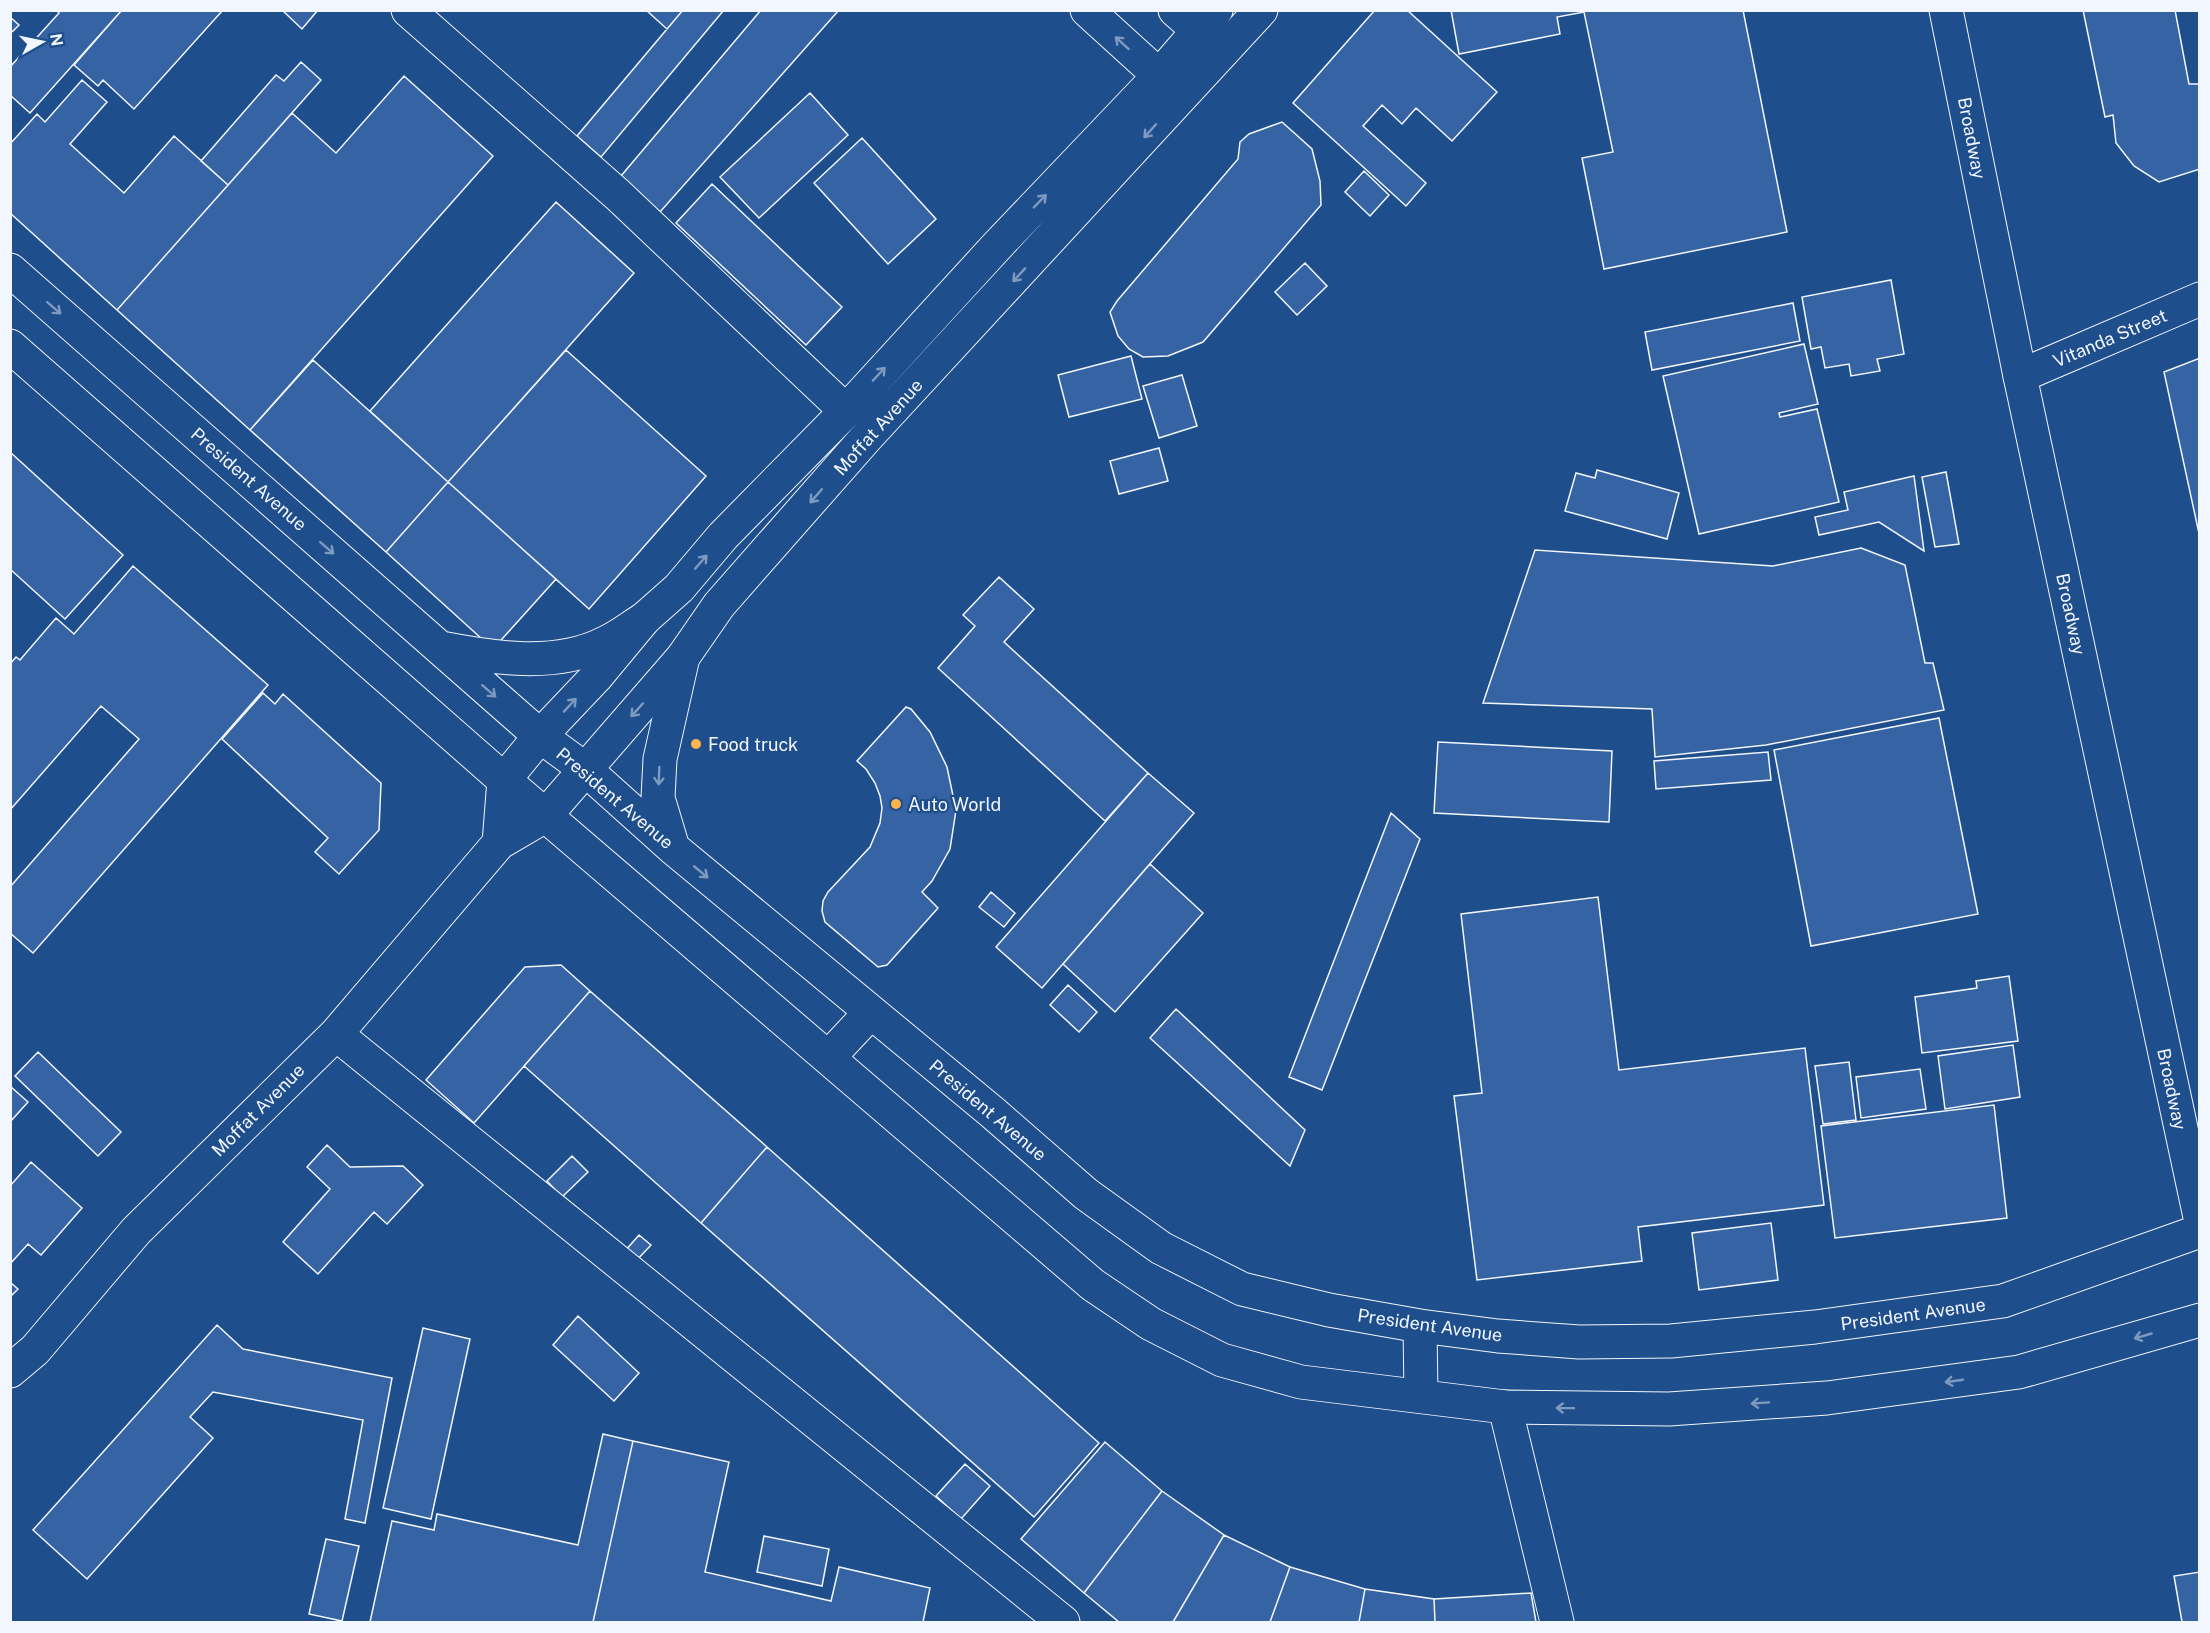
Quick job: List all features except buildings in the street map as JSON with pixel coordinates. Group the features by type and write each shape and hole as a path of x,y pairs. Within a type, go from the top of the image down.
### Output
{"main road":[{"path":"408,10 618,195 846,411"},
{"path":"1087,10 1170,86"},
{"name":"Moffat Avenue","path":"504,780 540,736 596,677 644,619 679,588 723,536 846,411 996,247 1170,86 1223,52 1261,10"},
{"name":"Broadway","path":"1947,10 2020,376 2199,1217"},
{"path":"1197,17 1223,52"},
{"name":"Moffat Avenue","path":"10,1371 35,1350 136,1231 336,1034 499,843 545,816 683,657 719,605 1170,86 1197,17"},
{"name":"President Avenue","path":"10,270 540,736 585,769 673,848 992,1112 1086,1194 1161,1248 1242,1289 1329,1310 1420,1326 1498,1336 1579,1342 1671,1341 1815,1327 2004,1301 2199,1231"},
{"name":"Vitanda Street","path":"2020,376 2199,299"},
{"path":"10,346 545,816 1093,1285 1151,1324 1222,1360 1301,1382 1505,1407 1668,1409 1827,1398 2019,1372 2199,1320"},
{"path":"439,647 489,657 529,659 572,654 604,644 644,619"},
{"path":"673,848 658,798 660,759 683,657"},
{"path":"499,843 504,780"},
{"path":"828,1058 870,1012"},
{"path":"336,1034 1063,1623"},
{"path":"1420,1326 1421,1396"},
{"path":"1505,1407 1557,1623"}],"place":[{"name":"Food truck","path":"696,744"},
{"name":"Auto World","path":"896,804"}]}
